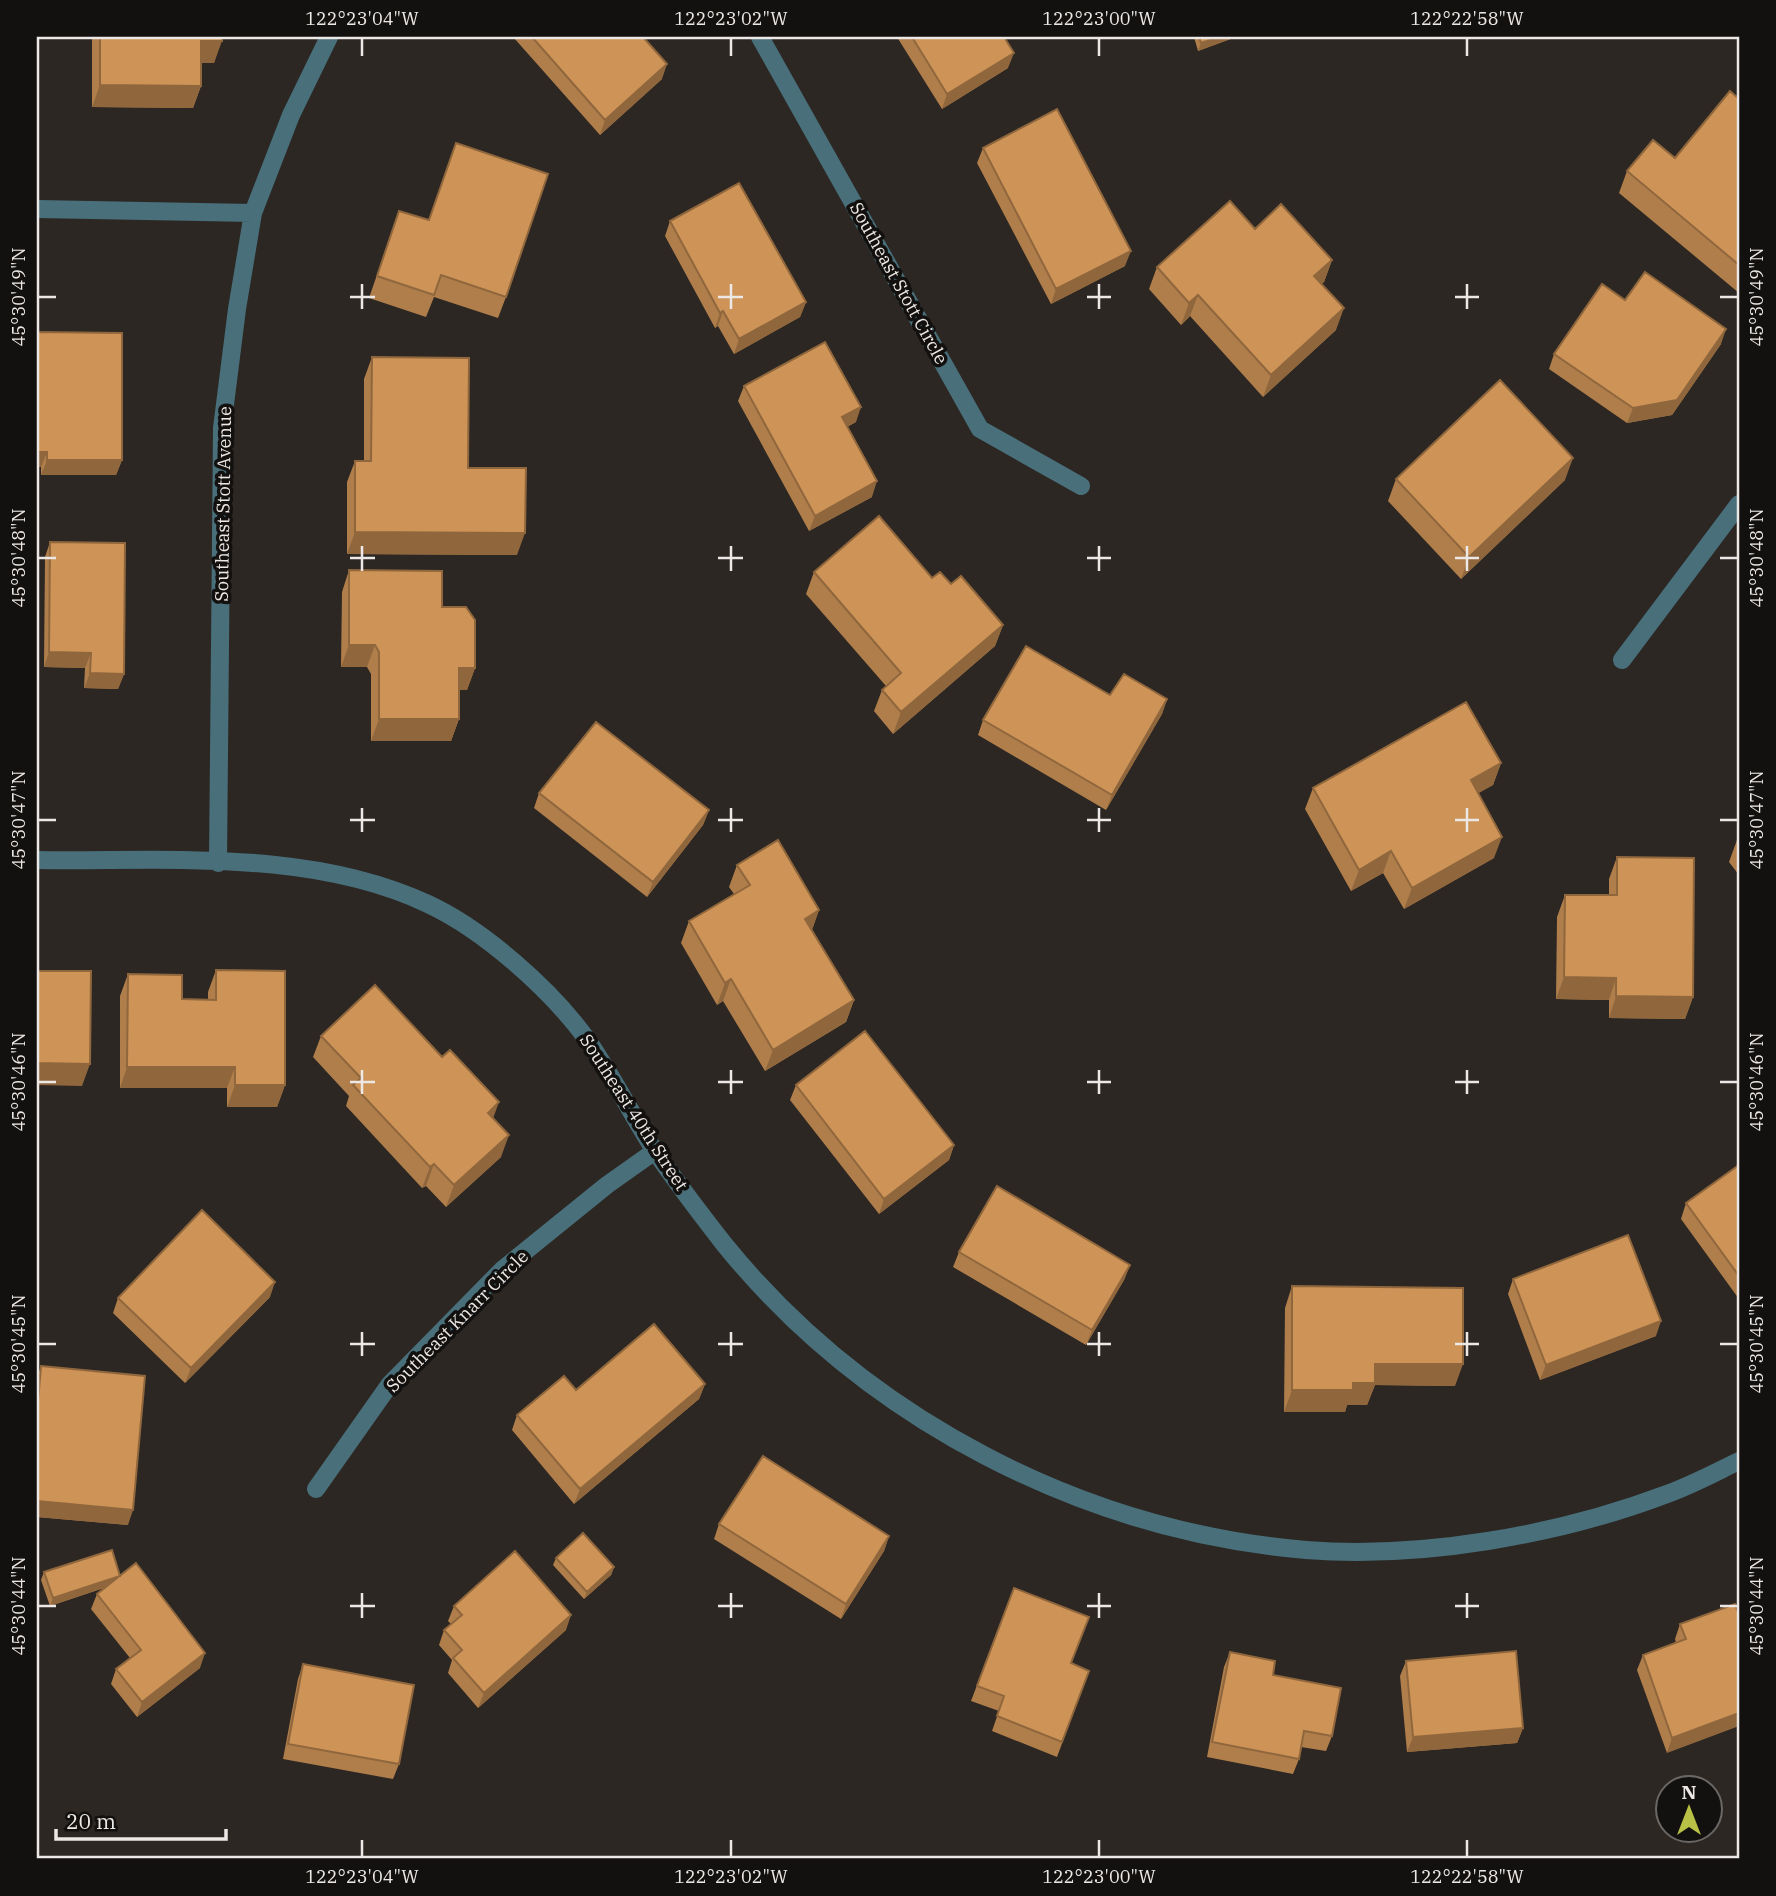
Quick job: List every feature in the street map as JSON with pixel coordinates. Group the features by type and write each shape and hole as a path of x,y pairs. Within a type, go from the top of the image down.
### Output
{"street":[{"name":"Southeast Stott Avenue","path":"218,863 222,428 237,309 253,213 290,115 330,37"},
{"name":"Southeast Stott Circle","path":"761,37 980,429 1081,486"},
{"path":"37,209 253,213"},
{"path":"1622,660 1739,504"},
{"name":"Southeast 40th Street","path":"37,860 218,863 312,869 371,883 430,905 487,941 535,982 585,1037 655,1151 726,1246 782,1306 850,1368 923,1420 1018,1474 1112,1510 1231,1541 1310,1550 1389,1550 1518,1535 1595,1517 1670,1494 1739,1461"},
{"name":"Southeast Knarr Circle","path":"316,1489 390,1384 502,1270 607,1185 655,1151"}],"building":[{"path":"100,37 222,37 222,41 201,41 201,86 100,85"},
{"path":"532,37 643,37 667,64 605,120"},
{"path":"912,37 1004,37 1014,53 947,94"},
{"path":"1199,37 1219,37 1201,43"},
{"path":"1730,91 1739,99 1739,265 1627,171 1653,140 1675,158"},
{"path":"1057,109 1131,251 1056,289 983,148"},
{"path":"456,143 548,174 506,297 441,275 434,295 377,276 399,211 429,220"},
{"path":"739,183 806,302 739,339 723,311 720,313 670,221"},
{"path":"1230,201 1255,229 1281,204 1332,260 1314,276 1344,308 1271,375 1198,295 1189,303 1157,267"},
{"path":"1645,272 1726,329 1677,400 1633,408 1554,354 1602,284 1625,300"},
{"path":"37,332 122,333 122,460 47,460 47,452 37,452"},
{"path":"825,342 861,407 842,417 877,481 815,516 744,386"},
{"path":"372,357 469,358 468,468 526,468 525,533 355,532 355,461 371,461"},
{"path":"1500,380 1573,458 1469,557 1396,479"},
{"path":"879,516 932,578 940,572 951,584 961,576 1003,625 901,712 882,690 901,673 814,572"},
{"path":"50,542 125,543 124,674 90,673 91,653 49,652"},
{"path":"349,570 442,571 442,607 466,607 475,620 475,668 459,668 459,719 379,719 379,652 375,645 349,645"},
{"path":"1026,646 1110,695 1124,674 1167,699 1112,795 983,720"},
{"path":"1466,702 1501,763 1471,780 1502,837 1412,888 1391,851 1359,870 1313,788"},
{"path":"596,722 709,810 653,882 539,793"},
{"path":"778,840 819,910 805,919 854,1000 773,1050 731,979 725,983 689,921 750,885 737,865"},
{"path":"1617,857 1694,858 1693,997 1616,996 1616,978 1564,977 1565,895 1617,895"},
{"path":"216,970 285,971 285,1085 235,1085 235,1067 127,1067 128,974 182,975 182,999 216,1000"},
{"path":"37,971 91,971 90,1064 37,1063"},
{"path":"375,985 442,1057 450,1050 499,1102 488,1113 509,1135 454,1185 434,1164 430,1167 353,1085 361,1078 321,1036"},
{"path":"865,1031 954,1145 884,1199 796,1085"},
{"path":"1739,1165 1739,1276 1686,1203"},
{"path":"997,1186 1130,1265 1092,1330 959,1252"},
{"path":"202,1210 275,1282 191,1368 118,1298"},
{"path":"1628,1235 1661,1321 1546,1365 1513,1279"},
{"path":"1292,1286 1463,1288 1463,1364 1375,1364 1375,1383 1353,1383 1353,1390 1292,1390"},
{"path":"654,1324 705,1384 580,1489 517,1415 564,1376 576,1390"},
{"path":"41,1366 145,1376 133,1510 37,1501 37,1413"},
{"path":"763,1456 889,1536 846,1604 719,1524"},
{"path":"583,1533 614,1567 587,1592 556,1558"},
{"path":"112,1550 120,1576 53,1598 44,1572"},
{"path":"515,1551 571,1615 484,1693 453,1658 462,1650 444,1630 462,1615 454,1606"},
{"path":"136,1563 205,1653 142,1702 116,1669 141,1650 97,1594"},
{"path":"1014,1588 1089,1617 1071,1663 1089,1671 1062,1742 997,1716 1004,1696 977,1686"},
{"path":"1735,1604 1739,1615 1739,1713 1672,1738 1643,1655 1686,1639 1680,1624"},
{"path":"1516,1651 1523,1728 1413,1737 1406,1661"},
{"path":"1230,1652 1275,1661 1273,1675 1341,1688 1332,1736 1304,1731 1299,1759 1212,1742"},
{"path":"303,1664 414,1685 399,1764 288,1744"}]}
